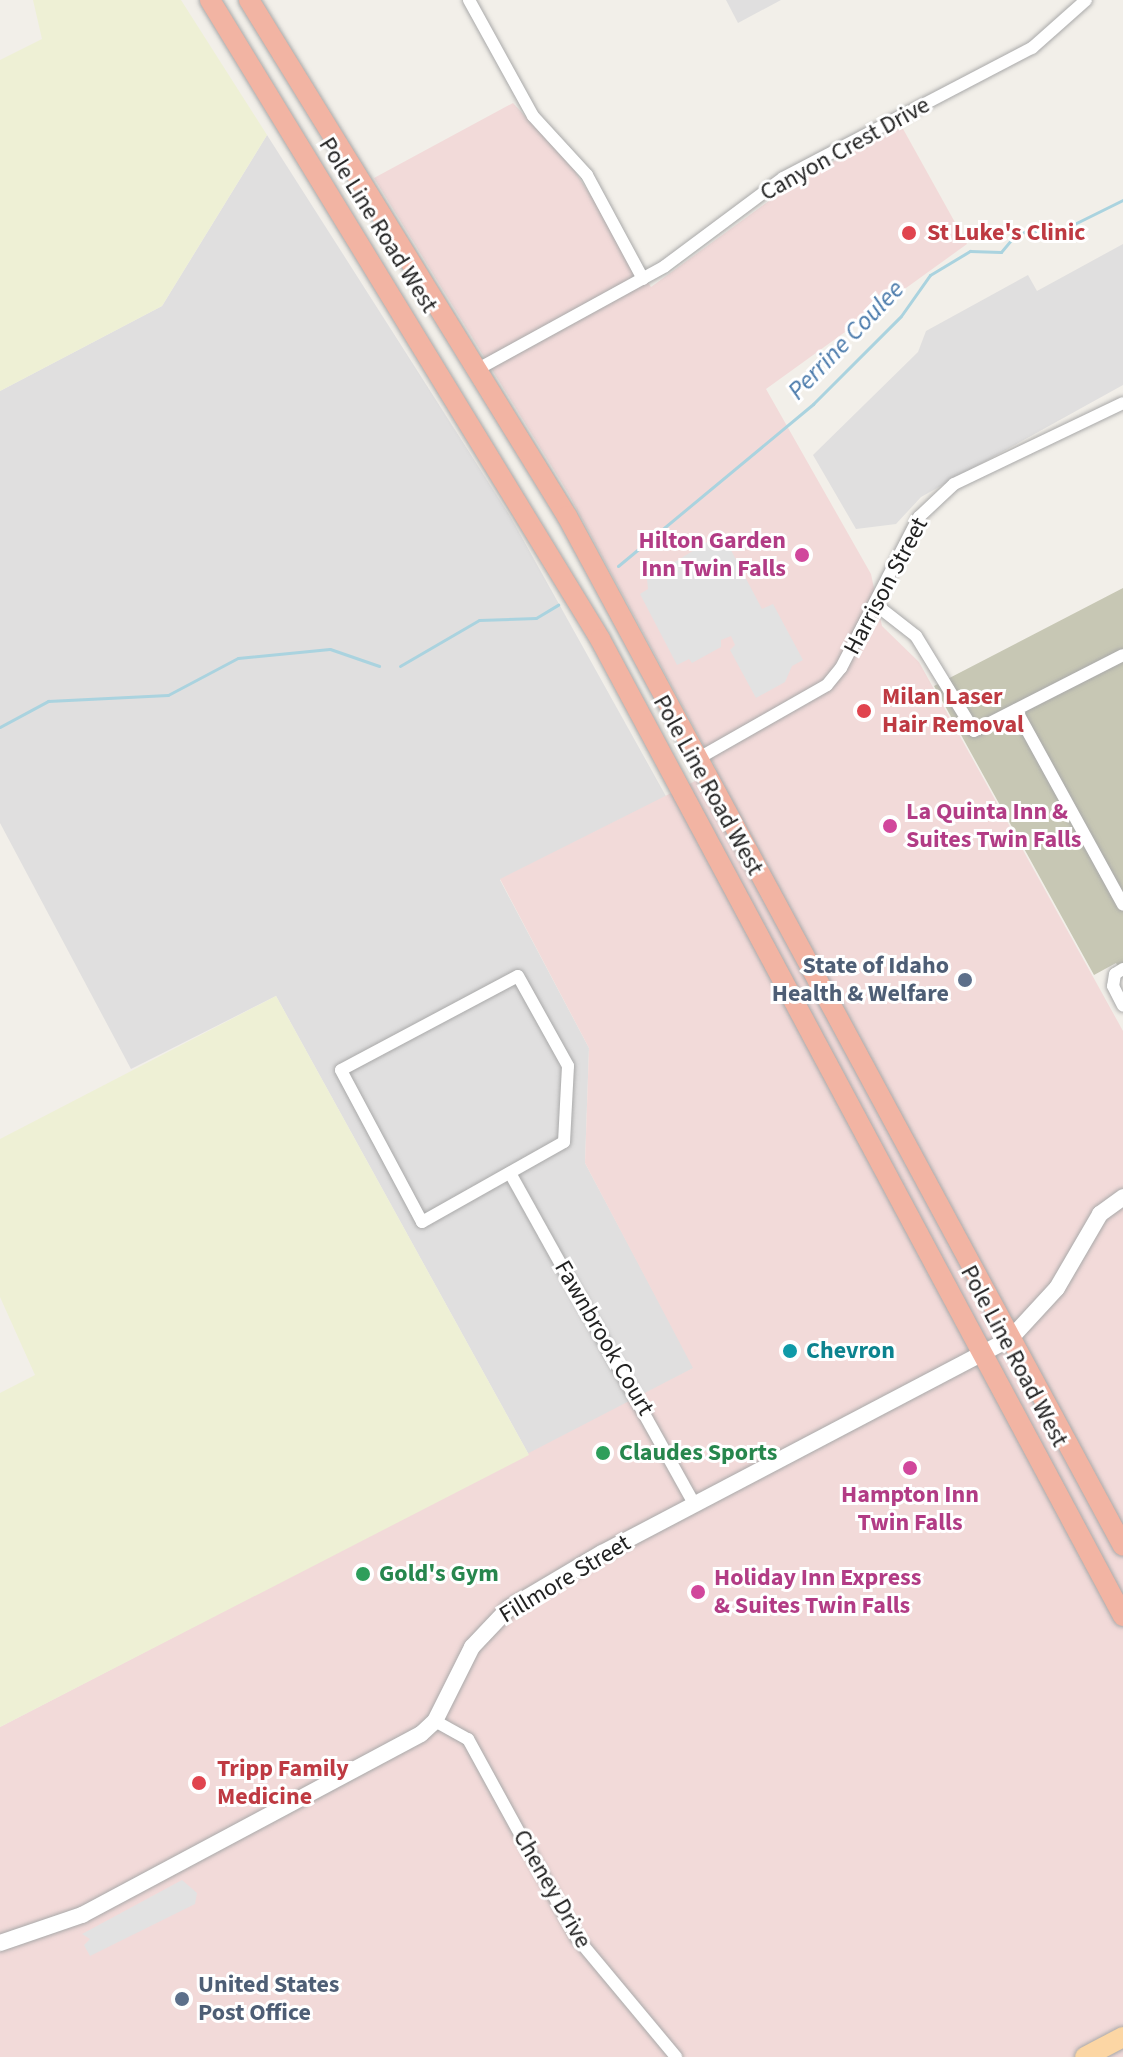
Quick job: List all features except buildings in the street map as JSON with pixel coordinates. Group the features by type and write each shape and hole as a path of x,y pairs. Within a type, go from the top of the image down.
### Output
{"highway":[{"name":"Pole Line Road West","path":"210,0 600,639 1048,1476 1099,1545 1122,1607"},
{"name":"Pole Line Road West","path":"249,0 567,516 1123,1546"}],"main road":[{"path":"1085,2057 1123,2037"}],"street":[{"path":"469,0 533,116 587,175 643,279"},
{"name":"Canyon Crest Drive","path":"478,369 643,279 783,178 1032,48 1086,0"},
{"name":"Harrison Street","path":"699,758 810,700 827,685 875,604 919,517 954,484 1123,403"},
{"path":"875,604 916,636 974,731 1123,655"},
{"path":"1016,710 1123,905"},
{"path":"1123,969 1115,974 1113,986 1123,1006"},
{"path":"518,976 568,1066 564,1142 510,1173 422,1222 341,1070 518,976"},
{"name":"Fawnbrook Court","path":"510,1173 695,1505"},
{"name":"Fillmore Street","path":"0,1943 82,1915 389,1752 435,1721 472,1647 509,1608 695,1505 1010,1339 1057,1288 1100,1214 1123,1197"},
{"name":"Cheney Drive","path":"435,1721 468,1739 577,1938 676,2057"}],"shaded area":[{"path":"33,0 181,0 267,135 162,306 0,391 0,60 42,39"},
{"path":"726,0 781,0 738,23"},
{"path":"513,103 574,170 651,287 799,179 902,127 967,244 766,389 871,574 882,626 919,662 1123,1031 1123,2057 0,2057 0,1727 693,1368 585,1163 589,1048 500,879 717,770 568,493 374,178"},
{"path":"267,135 510,516 667,798 500,880 589,1048 585,1163 694,1368 529,1455 276,996 131,1069 0,823 0,391 162,306"},
{"path":"1123,244 1123,385 921,497 896,524 856,529 813,455 918,352 926,331 1028,275 1037,291"},
{"path":"722,533 762,609 773,604 803,660 792,666 785,682 756,698 730,650 735,645 731,636 721,640 721,647 692,663 689,659 677,665 640,594 648,589 647,579"},
{"path":"1123,588 1123,975 1116,963 1094,975 934,686"},
{"path":"276,996 529,1455 0,1727 0,1393 35,1375 0,1297 0,1139"},
{"path":"182,1880 197,1893 195,1904 90,1956 84,1945 90,1939 82,1934"}],"waterway":[{"name":"Perrine Coulee","path":"618,566 813,404 901,316 930,275 970,251 1001,252 1016,234 1033,230 1048,237 1123,200"},
{"name":"Perrine Coulee","path":"400,666 479,620 536,618 558,605"},
{"name":"Perrine Coulee","path":"0,727 48,701 168,695 238,658 330,649 379,666"}],"place":[{"name":"St Luke's Clinic","path":"909,233"},
{"name":"Hilton Garden Inn Twin Falls","path":"802,555"},
{"name":"Milan Laser Hair Removal","path":"864,711"},
{"name":"La Quinta Inn & Suites Twin Falls","path":"890,826"},
{"name":"State of Idaho Health & Welfare","path":"965,980"},
{"name":"Chevron","path":"790,1351"},
{"name":"Claudes Sports","path":"603,1453"},
{"name":"Hampton Inn Twin Falls","path":"910,1468"},
{"name":"Gold's Gym","path":"363,1574"},
{"name":"Holiday Inn Express & Suites Twin Falls","path":"698,1592"},
{"name":"Tripp Family Medicine","path":"199,1783"},
{"name":"United States Post Office","path":"182,1999"}]}
